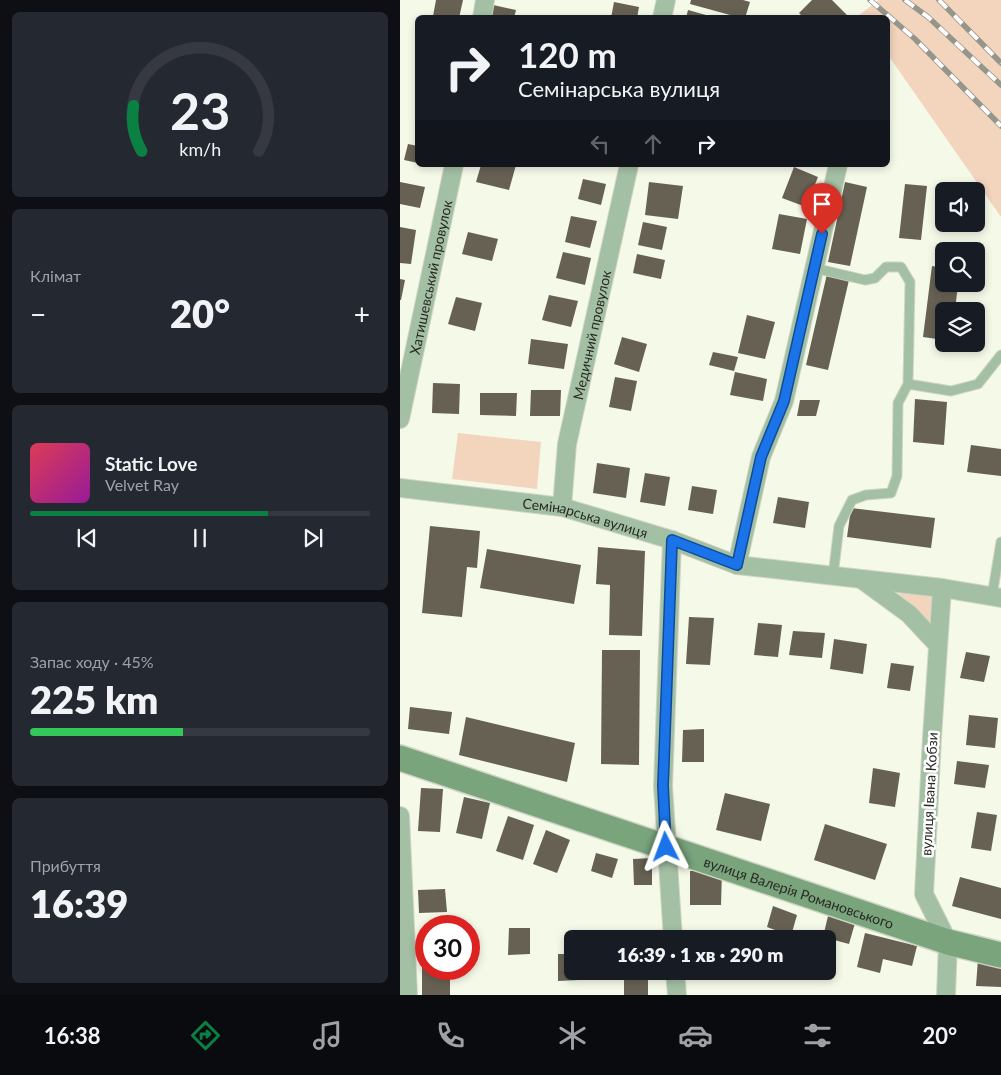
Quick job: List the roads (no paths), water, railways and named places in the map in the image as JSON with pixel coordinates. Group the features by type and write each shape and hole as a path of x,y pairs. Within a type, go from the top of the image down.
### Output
{"street":[{"path":"482,15 485,0"},
{"path":"663,15 666,0"},
{"name":"Хатишевський провулок","path":"400,419 454,167"},
{"name":"Медичний провулок","path":"562,507 567,444 629,167"},
{"path":"737,565 761,457 784,401 838,167"},
{"name":"Семінарська вулиця","path":"400,488 562,507 672,540 737,565 942,588 997,597"},
{"path":"672,540 663,786 672,930"},
{"path":"860,578 909,614 938,645"},
{"name":"вулиця Івана Кобзи","path":"942,588 924,894 948,942 946,995"},
{"name":"вулиця Валерія Романовського","path":"400,758 948,942 1001,955"},
{"path":"400,816 408,995"},
{"path":"676,980 677,995"}],"lane":[{"path":"814,268 865,280 875,278 886,267 901,266 910,282 908,384 898,403 897,476 891,493 866,495 852,500 839,526 834,576"},
{"path":"908,384 951,391 978,384 1001,355"},
{"path":"997,597 1001,542"}],"railway":[{"path":"870,0 887,15"},
{"path":"905,0 928,17 1001,85"},
{"path":"939,0 1001,63"},
{"path":"890,17 915,39 1001,126"}]}
